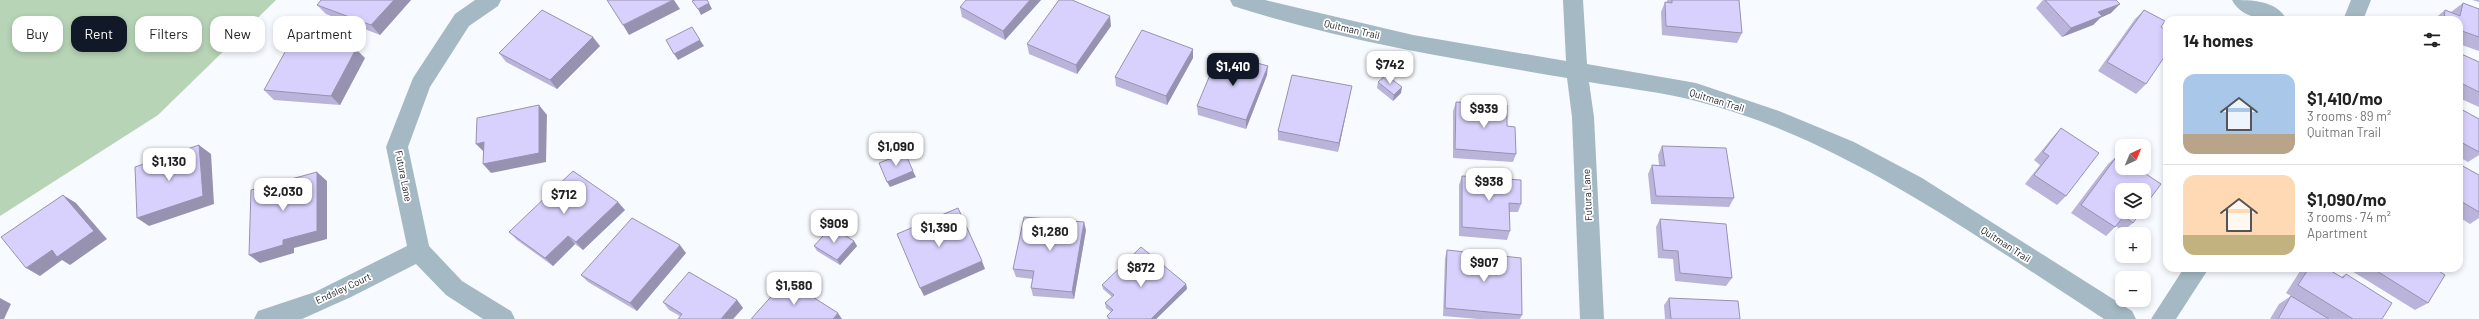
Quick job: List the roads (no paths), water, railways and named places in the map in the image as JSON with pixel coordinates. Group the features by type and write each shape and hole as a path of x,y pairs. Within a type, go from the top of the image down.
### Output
{"street":[{"name":"Futura Lane","path":"419,251 398,147 421,84 462,20 492,0"},
{"name":"Quitman Trail","path":"1240,0 1274,11 1413,43 1696,92 1771,117 1846,149 1914,185 2124,319"},
{"name":"Futura Lane","path":"1573,0 1577,72 1583,117 1592,319"},
{"path":"2242,0 2270,16"},
{"path":"2355,16 2361,0"},
{"name":"Endsley Court","path":"266,319 277,317 336,292 419,251"},
{"path":"419,251 454,288 503,319"},
{"path":"2163,319 2194,272"}]}
